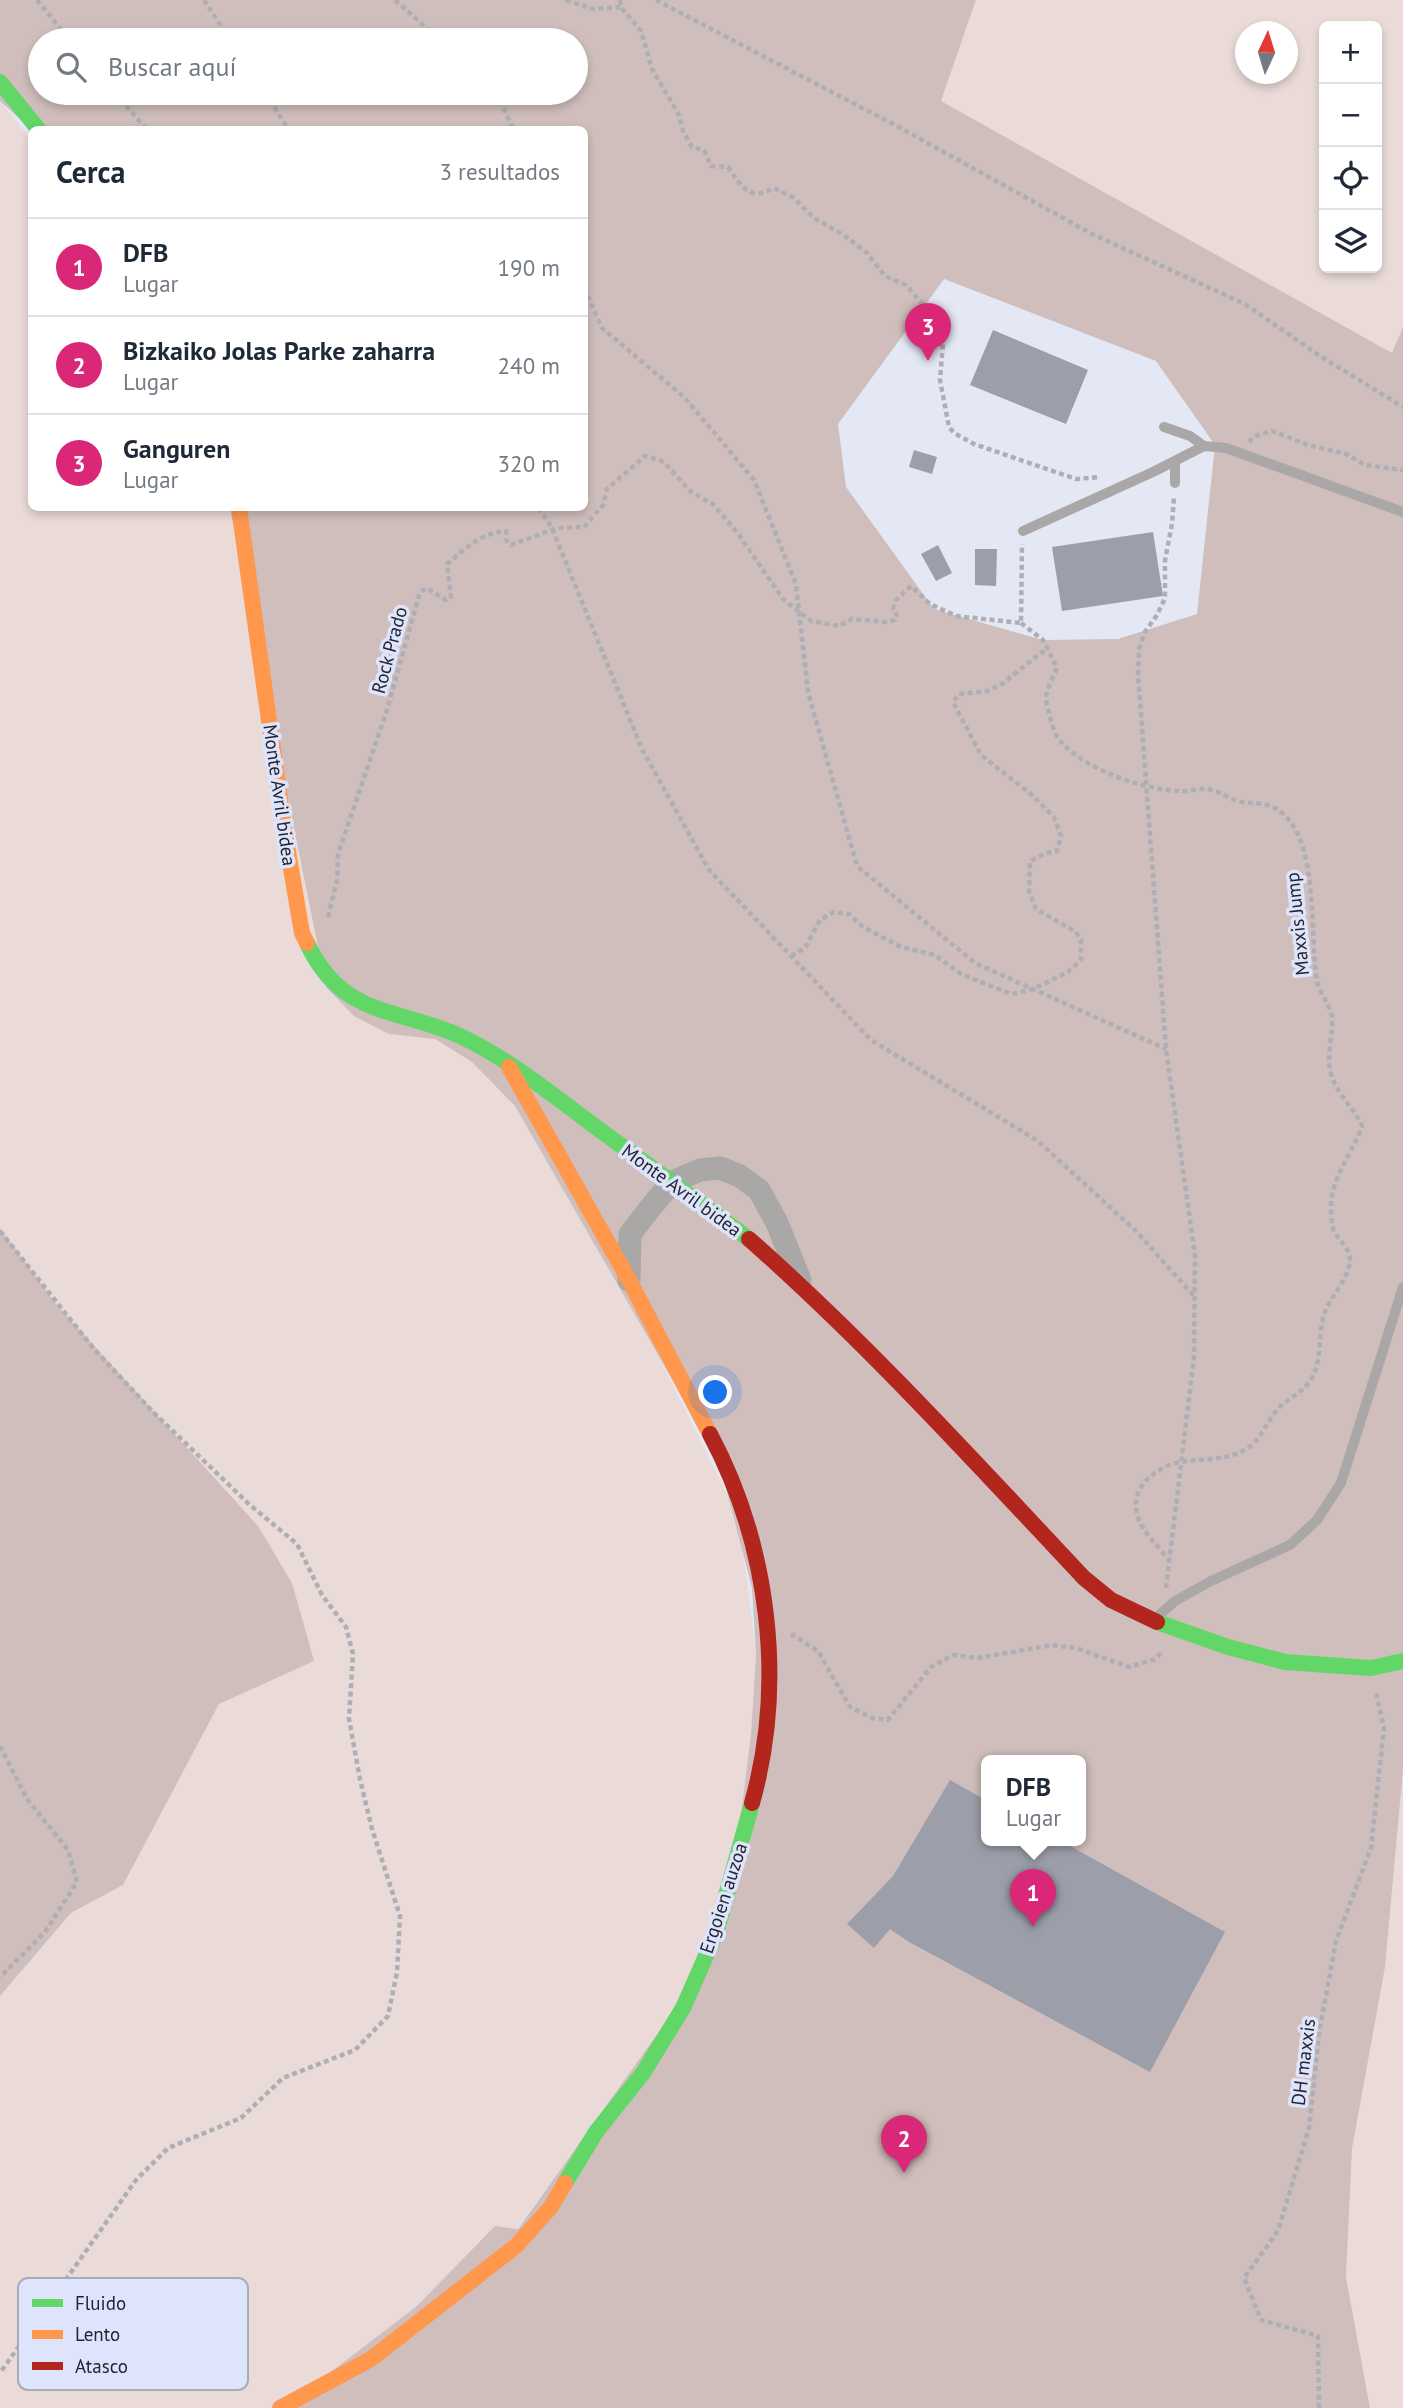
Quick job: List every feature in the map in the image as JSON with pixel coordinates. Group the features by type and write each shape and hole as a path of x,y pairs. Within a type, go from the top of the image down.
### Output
{"street":[{"path":"0,82 36,126"},
{"name":"Monte Avril bidea","path":"239,511 302,933 317,965 337,988 371,1007 457,1035 504,1059 748,1238 801,1285 934,1419 1084,1578 1111,1600 1178,1630 1285,1662 1371,1668 1403,1661"},
{"name":"Ergoien auzoa","path":"280,2408 371,2359 516,2246 551,2207 596,2132 643,2073 683,2008 716,1933 763,1765 769,1700 767,1627 754,1545 730,1471 629,1280 504,1059"},
{"path":"629,1280 630,1234 672,1182 700,1170 720,1168 740,1176 759,1189 777,1223 801,1285"}],"lane":[{"path":"1164,427 1190,436 1204,446 1226,448 1403,512"},
{"path":"1023,531 1204,446"},
{"path":"1175,461 1175,482"},
{"path":"1153,1620 1175,1601 1199,1587 1290,1545 1317,1520 1341,1483 1403,1287"}],"path":[{"path":"37,0 60,28"},
{"path":"204,0 222,28"},
{"path":"395,0 426,28"},
{"path":"566,0 593,9 621,7"},
{"path":"620,0 621,7 641,31 652,69 664,94 679,115 683,131 692,147 704,149 711,166 728,167 743,187 753,193 762,195 774,188 794,198 814,218 867,253 885,276 906,285 938,322 943,344 940,380 949,427 954,433 974,444 1076,479 1102,477"},
{"path":"656,0 895,125 1092,234 1245,304 1317,354 1403,407"},
{"path":"125,105 144,126"},
{"path":"273,105 286,126"},
{"path":"502,105 512,126"},
{"path":"588,297 602,328 684,397 754,480 796,584 808,692 857,866 975,963 1166,1049"},
{"path":"1238,452 1255,436 1272,431 1308,445 1346,454 1365,466 1403,470"},
{"name":"Rock Prado","path":"328,928 328,915 337,881 338,855 387,710 420,592 428,588 446,600 451,597 447,564 475,541 493,532 506,531 506,540 511,545 552,530 584,527 603,505 607,489 645,456 664,462 690,491 714,505 739,535 783,598 811,621 839,626 852,619 886,622 895,620 897,615 893,609 896,600 911,586 930,604 956,616 1021,623"},
{"path":"1153,1620 1165,1595 1194,1357 1195,1256 1166,1049 1138,685 1139,649 1145,632 1166,598 1165,560 1172,524 1175,482"},
{"path":"540,511 552,530 642,749 709,870 871,1040 1038,1141 1136,1231 1194,1296"},
{"path":"1023,531 1021,623 1042,640 1049,653"},
{"path":"791,956 805,948 820,920 834,912 849,914 863,927 901,947 935,955 961,974 1011,993 1033,989 1068,972 1081,960 1081,941 1076,932 1036,909 1028,891 1030,861 1057,851 1061,836 1054,817 1032,795 981,755 953,702 959,694 987,691 1002,684 1042,652 1049,653"},
{"name":"Maxxis Jump","path":"1049,653 1057,667 1046,698 1051,720 1059,741 1090,765 1119,778 1146,784 1182,791 1206,788 1239,802 1268,803 1284,814 1299,836 1314,911 1313,953 1317,984 1332,1016 1328,1060 1332,1078 1356,1111 1362,1126 1339,1174 1331,1203 1333,1230 1344,1244 1350,1259 1345,1276 1325,1311 1317,1370 1306,1387 1275,1412 1263,1434 1245,1451 1225,1457 1180,1462 1152,1472 1141,1487 1135,1502 1138,1518 1169,1560"},
{"path":"0,1231 94,1349 154,1413 250,1505 297,1544 322,1595 346,1627 353,1654 349,1719 360,1779 372,1829 400,1916 397,1972 388,2016 355,2050 283,2078 241,2118 168,2148 136,2179 66,2278"},
{"path":"767,1627 795,1635 818,1651 850,1707 872,1718 888,1720 931,1667 953,1655 978,1658 1052,1645 1076,1648 1129,1667 1156,1659 1178,1630"},
{"name":"DH maxxis","path":"1318,2408 1318,2336 1261,2320 1244,2278 1278,2231 1309,2128 1319,2034 1336,1941 1371,1848 1384,1728 1371,1668"},
{"path":"0,1746 27,1799 68,1850 77,1882 45,1932 0,1977"},
{"path":"0,2372 18,2346"}],"shaded area":[{"path":"0,0 976,0 941,101 1392,353 1403,327 1403,1770 1385,1967 1352,2149 1346,2277 1370,2408 270,2408 310,2388 417,2306 495,2226 518,2229 690,1988 741,1815 751,1734 756,1655 752,1588 719,1461 515,1106 472,1062 435,1039 389,1034 354,1016 326,987 231,511 588,511 588,126 28,126 0,101","holes":["944,279 1156,361 1215,445 1197,614 1118,639 1043,640 934,609 846,487 838,424"]},
{"path":"976,0 1403,0 1403,327 1393,354 941,101"},
{"path":"0,101 28,135 28,511 231,511 435,1039 472,1062 515,1106 612,1263 739,1518 756,1655 751,1734 741,1815 690,1988 517,2229 365,2363 270,2408 0,2408 0,1996 71,1913 123,1885 219,1704 313,1661 0,1228"},
{"path":"0,1228 57,1305 258,1526 292,1583 314,1661 219,1704 123,1885 71,1913 0,1996"},
{"path":"1403,1770 1403,2408 1370,2408 1346,2277 1352,2149 1385,1967"}],"building":[{"path":"993,330 1088,370 1066,424 970,385"},
{"path":"914,450 937,457 932,474 909,467"},
{"path":"1153,532 1163,596 1062,611 1052,547"},
{"path":"938,545 952,573 936,581 921,554"},
{"path":"975,549 997,549 996,586 975,585"},
{"path":"950,1780 981,1797 981,1846 1070,1846 1225,1932 1150,2072 909,1942 890,1929 874,1948 847,1924 893,1876"}],"traffic: fast":[{"path":"0,82 36,126"},
{"path":"307,943 321,967 337,985 354,998 460,1036 495,1055 749,1239"},
{"path":"1157,1622 1228,1647 1285,1662 1371,1668 1403,1661"},
{"path":"565,2183 596,2132 643,2073 683,2008 716,1933 752,1803"}],"traffic: slow":[{"path":"239,511 285,834 302,933 307,943"},
{"path":"509,1067 629,1280 710,1434"},
{"path":"280,2408 371,2359 516,2246 551,2207 565,2183"}],"traffic: jam":[{"path":"749,1239 879,1362 1084,1578 1111,1600 1157,1622"},
{"path":"710,1434 746,1521 766,1615 768,1710 752,1803"}],"place":[{"name":"Ganguren","path":"928,361"},
{"name":"DFB","path":"1033,1927"},
{"name":"Bizkaiko Jolas Parke zaharra","path":"904,2173"}]}
